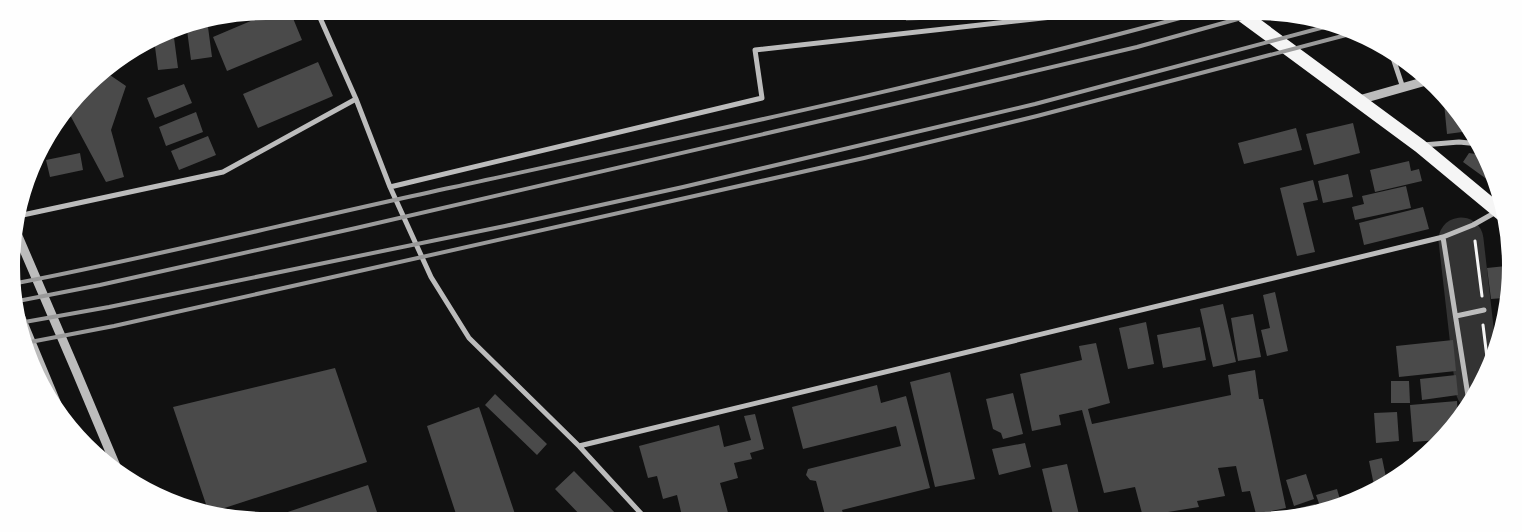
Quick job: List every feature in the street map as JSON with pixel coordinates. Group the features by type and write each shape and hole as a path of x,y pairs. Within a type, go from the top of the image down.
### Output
{"highway":[{"path":"1249,20 1420,146 1495,208"}],"street":[{"path":"322,20 356,99 390,188 431,277 469,338 579,446 641,512"},
{"path":"390,188 762,98 756,50 1025,20"},
{"path":"1394,62 1403,88"},
{"path":"1359,100 1420,83"},
{"path":"26,214 223,172 356,99"},
{"path":"1420,146 1458,142 1469,143"},
{"path":"579,446 1443,237 1496,214"},
{"path":"1443,237 1467,392"},
{"path":"21,244 113,458"},
{"path":"1456,316 1484,310"}],"building":[{"path":"294,20 302,40 227,71 213,37 251,21"},
{"path":"208,27 212,57 191,60 187,33"},
{"path":"174,38 178,68 158,70 155,46"},
{"path":"318,62 333,96 258,128 243,94"},
{"path":"111,76 126,86 111,130 124,177 106,182 71,116 92,92"},
{"path":"184,84 192,103 155,118 147,98"},
{"path":"1445,108 1463,132 1447,134"},
{"path":"196,112 203,132 166,146 159,127"},
{"path":"1353,123 1360,153 1314,165 1306,134"},
{"path":"1296,128 1302,150 1244,164 1238,143"},
{"path":"208,136 216,155 179,170 171,151"},
{"path":"80,153 83,170 50,177 46,160"},
{"path":"1469,153 1475,154 1486,178 1463,162"},
{"path":"1409,161 1411,171 1419,169 1422,181 1375,192 1370,170"},
{"path":"1348,174 1353,197 1323,203 1318,181"},
{"path":"1313,180 1318,200 1303,203 1315,252 1297,256 1280,188"},
{"path":"1406,186 1411,208 1355,220 1352,207 1364,204 1362,196"},
{"path":"1423,207 1429,229 1364,245 1359,223"},
{"path":"1502,266 1500,298 1491,299 1487,268"},
{"path":"1275,292 1288,351 1267,356 1261,330 1270,328 1263,295"},
{"path":"1223,304 1236,362 1213,367 1200,309"},
{"path":"1253,314 1261,357 1238,361 1231,318"},
{"path":"1146,322 1154,364 1128,369 1119,328"},
{"path":"1200,327 1206,360 1163,368 1157,335"},
{"path":"1453,340 1456,371 1399,377 1396,346"},
{"path":"1096,343 1110,403 1088,409 1092,424 1231,395 1228,375 1255,370 1259,399 1263,399 1286,508 1255,512 1250,491 1242,492 1236,466 1218,468 1225,496 1197,501 1199,507 1168,512 1142,512 1135,487 1104,493 1082,410 1059,415 1061,425 1032,431 1020,374 1082,360 1079,346"},
{"path":"335,368 367,462 224,508 206,505 173,407"},
{"path":"950,372 975,479 935,487 910,382"},
{"path":"1456,375 1458,395 1422,400 1420,379"},
{"path":"1391,381 1409,381 1410,403 1391,403"},
{"path":"877,385 881,403 906,396 930,488 842,510 843,512 824,512 816,481 810,480 806,475 808,469 901,446 896,426 803,449 792,407"},
{"path":"1013,393 1023,434 1003,439 1001,433 993,429 986,399"},
{"path":"495,394 547,444 537,455 485,405"},
{"path":"1457,401 1457,408 1429,441 1413,442 1410,405"},
{"path":"479,407 514,512 455,512 427,426"},
{"path":"1397,412 1399,441 1376,443 1374,413"},
{"path":"755,414 764,449 750,453 752,459 734,463 738,478 720,483 728,512 681,512 677,495 663,499 657,476 648,478 639,446 719,425 724,447 751,440 744,416"},
{"path":"1025,443 1031,467 999,475 992,449"},
{"path":"1382,458 1386,475 1373,482 1369,461"},
{"path":"1067,464 1078,512 1052,512 1042,469"},
{"path":"574,471 614,512 577,512 555,489"},
{"path":"1306,474 1314,499 1294,506 1286,480"},
{"path":"368,485 377,512 288,512"},
{"path":"1337,489 1339,497 1319,504 1316,495"}],"waterway":[{"path":"1461,240 1477,376"}],"railway":[{"path":"21,282 126,261 831,104 1172,20"},
{"path":"22,300 100,285 356,228 959,89 1137,47 1234,20"},
{"path":"26,322 109,307 505,226 683,187 1035,104 1320,28"},
{"path":"32,342 114,326 864,158 1037,116 1342,36"}]}
